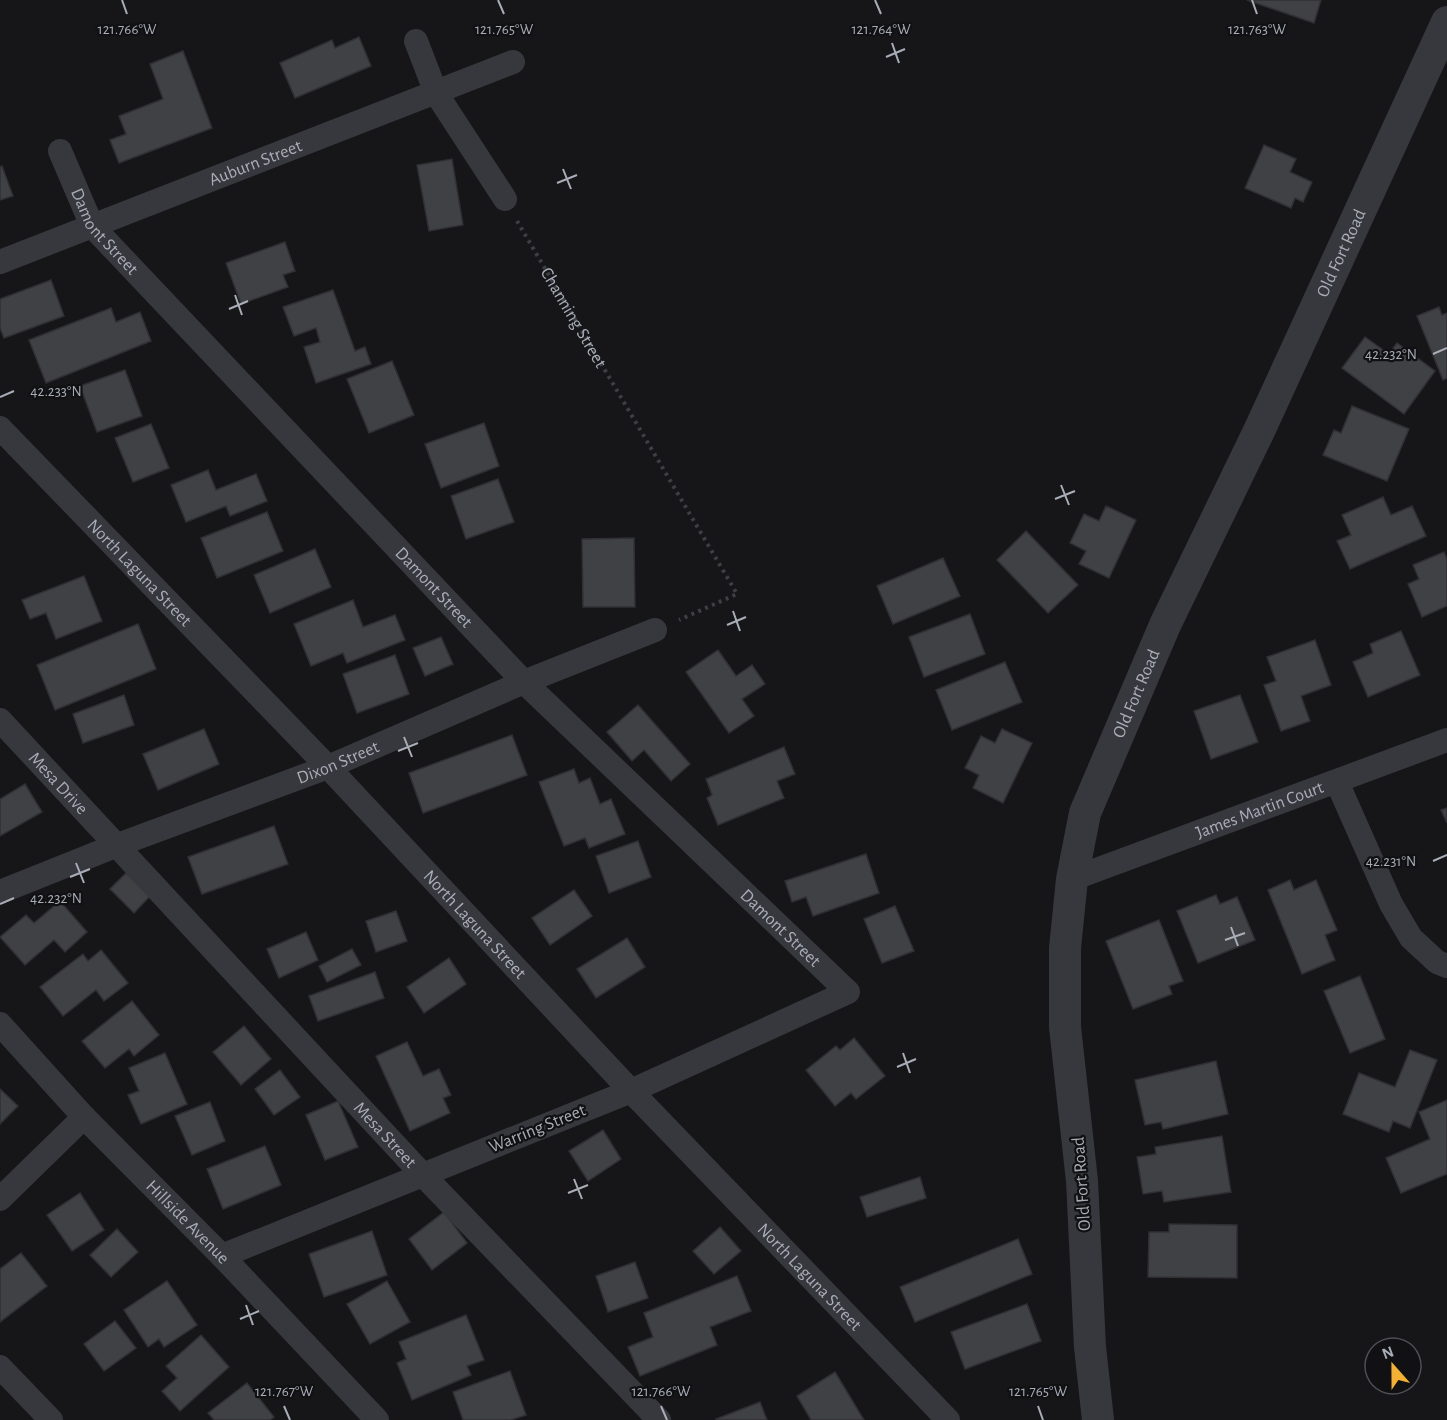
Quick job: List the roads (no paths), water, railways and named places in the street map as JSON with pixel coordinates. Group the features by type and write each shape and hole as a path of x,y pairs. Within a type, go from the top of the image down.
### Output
{"street":[{"name":"Old Fort Road","path":"1098,1420 1090,1347 1082,1181 1065,1027 1065,948 1071,879 1085,813 1165,625 1259,431 1447,22"},
{"path":"416,41 436,93 505,199"},
{"name":"Auburn Street","path":"0,262 513,62"},
{"name":"Damont Street","path":"60,151 92,225 524,682 849,992"},
{"name":"North Laguna Street","path":"0,428 328,767 631,1090 948,1420"},
{"name":"Dixon Street","path":"0,892 328,767 524,682 655,630"},
{"name":"Mesa Drive","path":"0,720 116,846"},
{"name":"James Martin Court","path":"1071,879 1447,740"},
{"path":"1337,782 1391,904 1411,938 1437,962 1447,966"},
{"name":"Mesa Street","path":"116,846 422,1174 659,1420"},
{"name":"Warring Street","path":"222,1256 631,1090 849,992"},
{"name":"Hillside Avenue","path":"0,1024 84,1117 222,1256 377,1420"},
{"path":"0,1199 84,1117"},
{"path":"0,1367 51,1420"}]}
